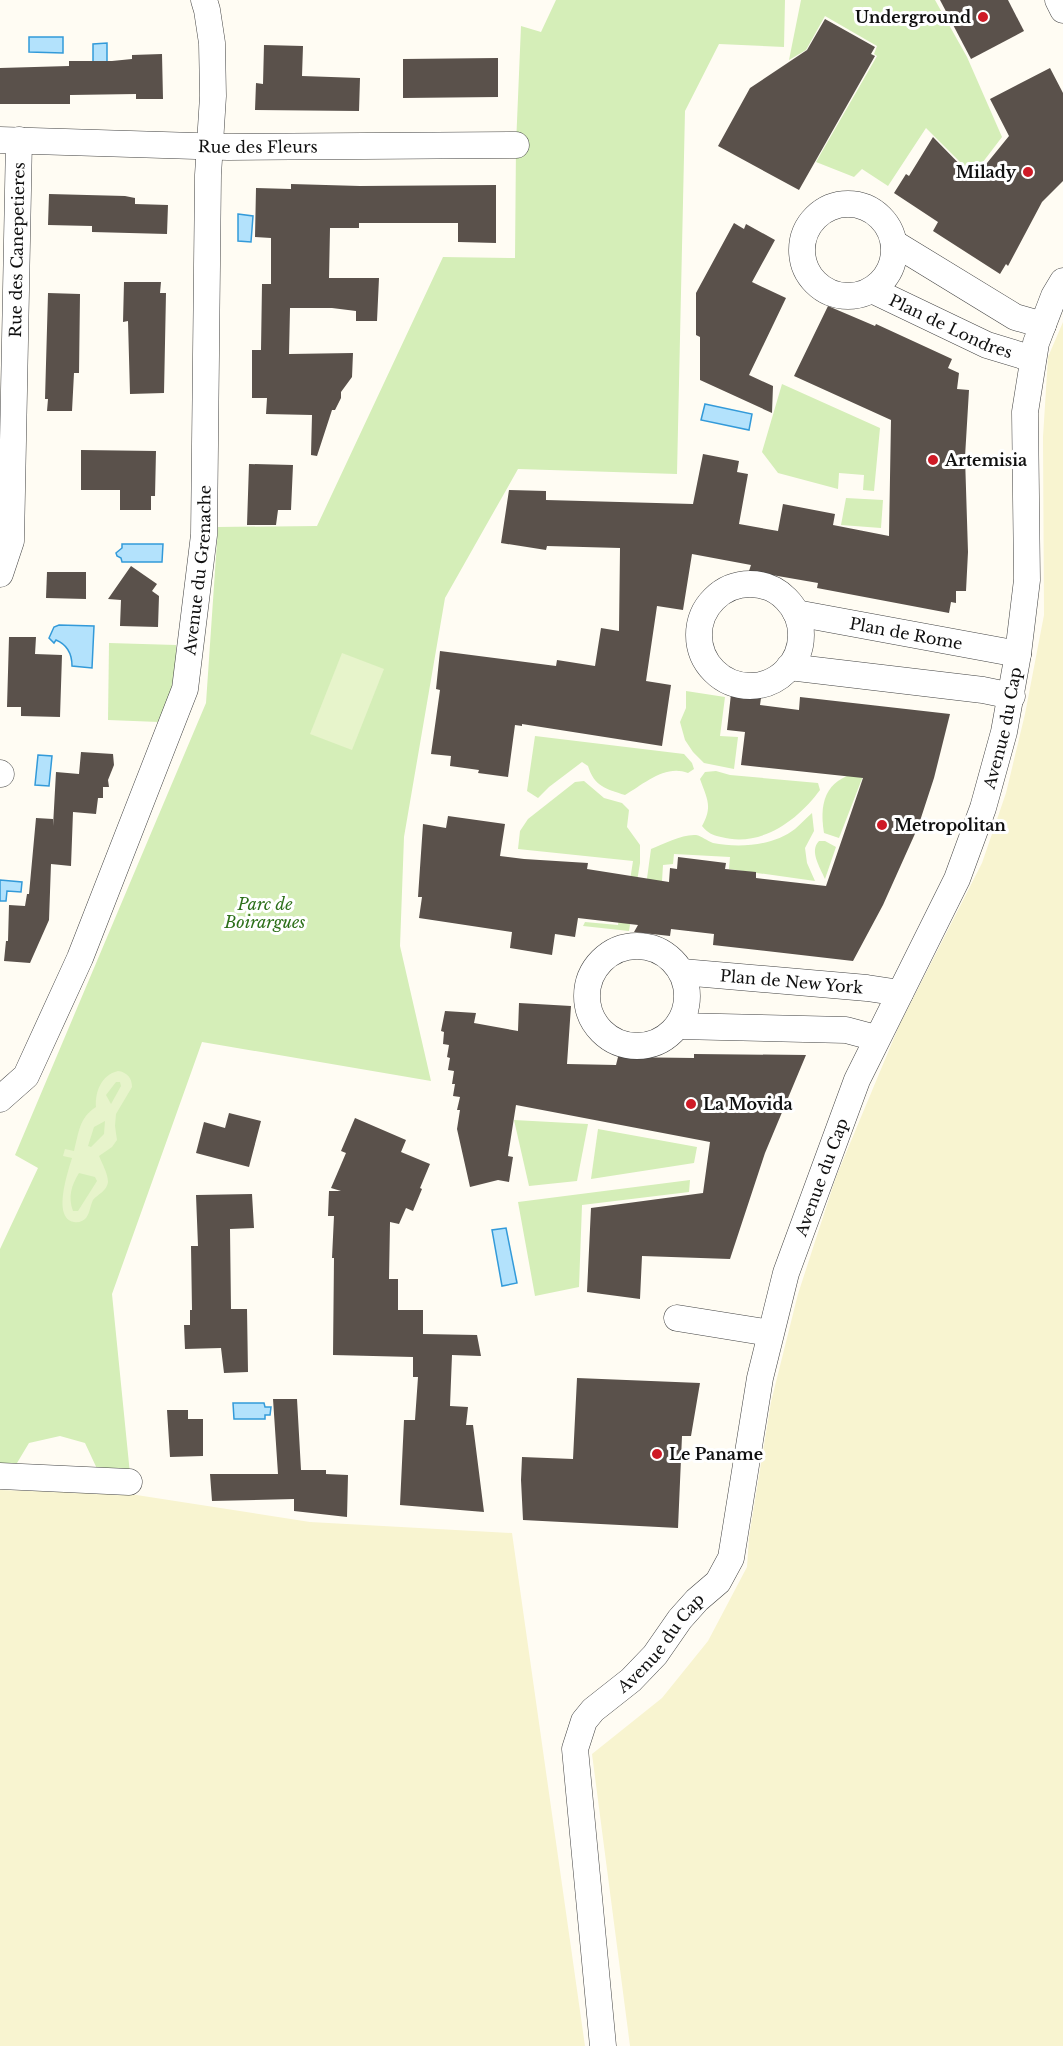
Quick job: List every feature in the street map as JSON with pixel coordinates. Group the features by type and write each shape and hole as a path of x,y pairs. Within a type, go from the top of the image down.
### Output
{"street":[{"name":"Avenue du Grenache","path":"0,1099 26,1076 80,958 185,688 204,535 209,147 213,96 212,43 204,0"},
{"path":"1058,0 1063,10"},
{"name":"Rue des Fleurs","path":"9,140 209,147 516,145"},
{"name":"Rue des Canepetieres","path":"0,574 11,541 9,140"},
{"name":"Plan de Londres","path":"844,203 859,204 873,210 883,218 890,230 894,243 894,257 890,271 872,290 859,295 832,294 820,288 804,266 801,252 802,238 808,225 817,214 830,206 844,203"},
{"name":"Plan de Londres","path":"894,243 1015,317 1042,325"},
{"name":"Avenue du Cap","path":"603,2046 575,1749 584,1721 588,1716 631,1680 655,1655 680,1619 718,1582 731,1558 753,1417 770,1333 797,1239 842,1118 876,1038 957,879 983,808 1004,732 1011,696 1027,580 1025,412 1033,359 1042,325 1063,281"},
{"name":"Plan de Londres","path":"872,290 987,345 1033,359"},
{"path":"755,584 771,589 786,599 796,613 801,634 800,645 789,667 778,678 764,684 748,686 733,683 719,676 708,665 699,643 699,629 702,615 723,591 738,585 755,584"},
{"name":"Plan de Rome","path":"796,613 1018,654"},
{"path":"789,667 982,690 1011,696"},
{"path":"631,946 655,948 670,958 682,972 687,986 688,999 683,1018 668,1036 648,1045 627,1045 613,1041 593,1021 588,1007 589,980 605,958 617,950 631,946"},
{"name":"Plan de New York","path":"682,972 867,988 900,993"},
{"path":"678,1026 846,1030 876,1038"},
{"path":"677,1318 770,1333"},
{"path":"0,1476 129,1482"}],"shaded area":[{"path":"1063,322 1063,2046 630,2046 592,1754 662,1698 708,1641 747,1567 749,1537 771,1402 798,1294 836,1177 899,1026 982,863 1006,793 1025,714 1044,615 1043,437 1048,357"},
{"path":"0,1490 130,1494 310,1522 512,1533 585,2046 0,2046"}],"green space":[{"name":"Parc de Boirargues","path":"556,0 785,0 784,47 719,44 685,111 677,474 518,469 445,598 404,837 400,946 431,1081 202,1042 112,1294 130,1474 99,1473 85,1443 60,1436 29,1443 14,1468 0,1467 0,1249 38,1168 15,1155 206,703 218,527 317,526 443,257 515,258 516,145 521,26 541,32"},
{"path":"801,0 935,0 967,57 1002,137 973,175 926,128 888,186 862,169 854,177 816,162 877,56 874,54 877,46 825,16 806,50 789,60"},
{"path":"782,384 880,428 874,491 863,490 864,475 839,473 838,489 778,473 762,452"},
{"path":"846,498 883,500 881,528 841,525"},
{"path":"109,643 176,645 176,691 159,722 108,720"},
{"path":"342,653 384,669 352,750 310,734"},
{"path":"686,691 725,697 720,736 738,737 734,769 704,763 685,740 680,722 686,708"},
{"path":"535,736 684,754 694,769 688,773 671,771 663,773 625,795 602,786 594,778 588,766 582,762 538,798 527,791"},
{"path":"716,771 730,775 818,783 820,790 801,812 777,829 750,839 721,837 710,833 702,826 708,808 707,797 700,779 705,772"},
{"path":"865,771 839,838 824,833 823,809 829,791 843,778"},
{"path":"584,781 604,798 622,803 629,810 627,827 640,845 640,863 629,931 583,926 585,922 618,925 621,900 627,900 633,861 518,849 520,831 528,819 575,782"},
{"path":"812,813 814,831 805,848 807,863 815,881 729,869 730,857 674,854 673,864 663,865 662,881 645,893 651,849 691,835 723,845 766,842 786,835"},
{"path":"819,841 825,841 836,847 825,879 815,854"},
{"path":"118,1071 126,1074 132,1087 116,1114 117,1140 112,1147 99,1156 108,1182 104,1190 93,1200 86,1218 81,1222 74,1222 67,1219 63,1204 65,1183 72,1158 63,1156 65,1149 74,1151 83,1121 96,1107 100,1085 112,1073","holes":["116,1082 120,1082 121,1086 111,1104 106,1095","105,1121 104,1134 91,1147 88,1146 94,1127","79,1173 95,1177 97,1181 78,1211 73,1211 71,1206 72,1187"]},
{"path":"514,1120 588,1124 577,1181 529,1186"},
{"path":"598,1129 697,1147 694,1163 591,1179"},
{"path":"690,1180 689,1192 582,1205 579,1287 535,1296 518,1202"}],"water":[{"path":"29,37 63,37 63,53 29,52"},
{"path":"107,43 107,75 93,74 93,44"},
{"path":"238,214 253,216 251,242 238,241"},
{"path":"705,404 752,414 749,430 701,420"},
{"path":"122,544 163,544 162,562 122,562 116,553 122,548"},
{"path":"59,625 94,626 92,668 72,666 66,647 56,640 54,643 49,638 54,627"},
{"path":"38,755 52,756 49,786 35,785"},
{"path":"0,880 22,882 21,892 7,891 6,901 0,901"},
{"path":"506,1228 517,1283 502,1286 492,1230"},
{"path":"233,1403 264,1403 265,1407 271,1407 270,1415 265,1415 265,1419 234,1419"}],"building":[{"name":"Underground","path":"940,0 1008,0 1024,31 971,59"},
{"path":"825,19 875,47 871,54 875,56 799,190 718,146 750,88 807,50"},
{"path":"264,45 303,46 302,76 360,78 359,111 255,110 256,83 263,84"},
{"path":"162,54 163,99 136,99 136,94 70,95 70,104 0,104 0,68 69,66 69,61 112,61 132,59 132,55"},
{"path":"498,58 498,97 403,98 403,59"},
{"name":"Milady","path":"1050,68 1063,93 1063,181 1042,202 1008,266 1006,264 1000,274 933,231 938,222 894,193 906,174 909,176 933,137 974,179 1009,136 990,99"},
{"path":"291,184 496,185 496,243 458,242 458,223 359,223 359,228 330,228 329,278 379,278 377,321 356,321 356,311 332,308 290,308 289,354 353,353 352,377 341,392 341,398 335,410 332,410 317,456 311,455 312,415 266,414 267,398 252,398 252,350 261,350 262,284 271,284 271,238 255,237 256,188 291,189"},
{"path":"49,194 125,196 135,198 135,204 168,205 167,234 92,232 92,226 48,225"},
{"path":"734,223 744,229 746,224 775,240 752,282 786,298 749,375 773,386 772,413 700,380 700,337 696,335 696,293"},
{"path":"124,282 161,282 160,293 166,293 164,393 130,394 128,321 123,322"},
{"path":"48,293 80,294 79,373 74,373 72,411 47,411 48,399 45,399"},
{"path":"828,306 875,326 876,324 952,359 948,368 959,373 957,389 969,390 965,457 968,552 966,591 956,591 956,603 951,602 949,613 817,588 818,583 749,571 751,565 692,554 683,610 657,606 646,681 671,685 662,746 522,724 522,726 515,725 508,777 450,766 451,756 431,754 440,690 436,689 440,651 556,666 557,660 595,666 601,628 619,631 620,548 547,546 546,550 501,543 509,490 546,491 546,500 693,504 703,454 739,461 737,472 748,474 739,524 778,531 783,504 835,514 833,525 889,536 891,420 794,376"},
{"path":"81,450 156,451 155,496 151,496 151,510 120,510 120,490 81,490"},
{"path":"249,464 293,465 291,510 278,510 276,525 247,525"},
{"path":"131,566 157,584 152,591 159,596 158,627 120,626 121,600 108,599"},
{"path":"47,572 86,572 86,599 46,598"},
{"path":"9,637 36,637 35,654 62,655 60,717 21,716 21,707 7,707"},
{"path":"731,694 761,698 760,705 799,710 800,697 950,714 934,778 918,827 883,905 853,961 713,945 714,934 671,929 670,936 634,932 638,925 578,918 575,937 555,934 552,955 510,948 512,932 419,918 422,897 418,897 423,824 446,828 448,816 505,824 500,856 588,863 587,869 669,882 670,868 677,869 678,857 726,863 725,869 756,872 756,878 826,886 863,778 741,765 745,732 727,730"},
{"path":"81,752 113,754 114,765 108,780 109,787 103,787 103,798 98,798 96,814 73,812 71,866 51,864 49,920 30,963 4,961 6,941 8,941 9,905 25,906 27,894 29,894 36,818 53,819 53,826 56,772 79,774"},
{"path":"519,1003 571,1006 567,1064 616,1065 618,1057 694,1058 694,1054 806,1055 765,1153 730,1259 642,1256 640,1299 587,1292 591,1208 703,1193 710,1142 516,1105 508,1156 513,1157 509,1182 498,1180 470,1187 457,1129 460,1097 453,1096 454,1071 448,1070 449,1045 443,1044 444,1032 441,1031 445,1011 476,1013 474,1023 518,1031"},
{"path":"229,1113 261,1121 249,1167 196,1153 204,1122 225,1128"},
{"path":"355,1118 406,1140 401,1152 430,1164 413,1211 406,1208 399,1224 390,1222 389,1279 398,1279 398,1310 423,1310 423,1334 477,1335 481,1356 452,1355 450,1406 468,1407 466,1425 473,1425 484,1512 400,1505 404,1420 415,1420 418,1377 413,1377 413,1357 333,1355 334,1216 328,1216 329,1191 341,1191 331,1188 346,1153 341,1151"},
{"path":"252,1194 254,1228 230,1229 231,1309 247,1309 248,1372 224,1373 221,1348 185,1349 184,1325 190,1325 190,1310 192,1310 191,1246 198,1246 196,1195"},
{"name":"Le Paname","path":"577,1378 700,1383 691,1436 682,1436 678,1528 523,1520 522,1457 573,1459"},
{"path":"273,1399 297,1399 301,1470 326,1470 326,1474 348,1475 347,1517 294,1511 294,1499 212,1501 210,1474 278,1474"},
{"path":"167,1410 188,1410 188,1419 203,1419 203,1456 170,1457"}],"place":[{"name":"Underground","path":"983,17"},
{"name":"Milady","path":"1028,172"},
{"name":"Artemisia","path":"933,460"},
{"name":"Metropolitan","path":"882,825"},
{"name":"La Movida","path":"691,1104"},
{"name":"Le Paname","path":"657,1454"}]}
